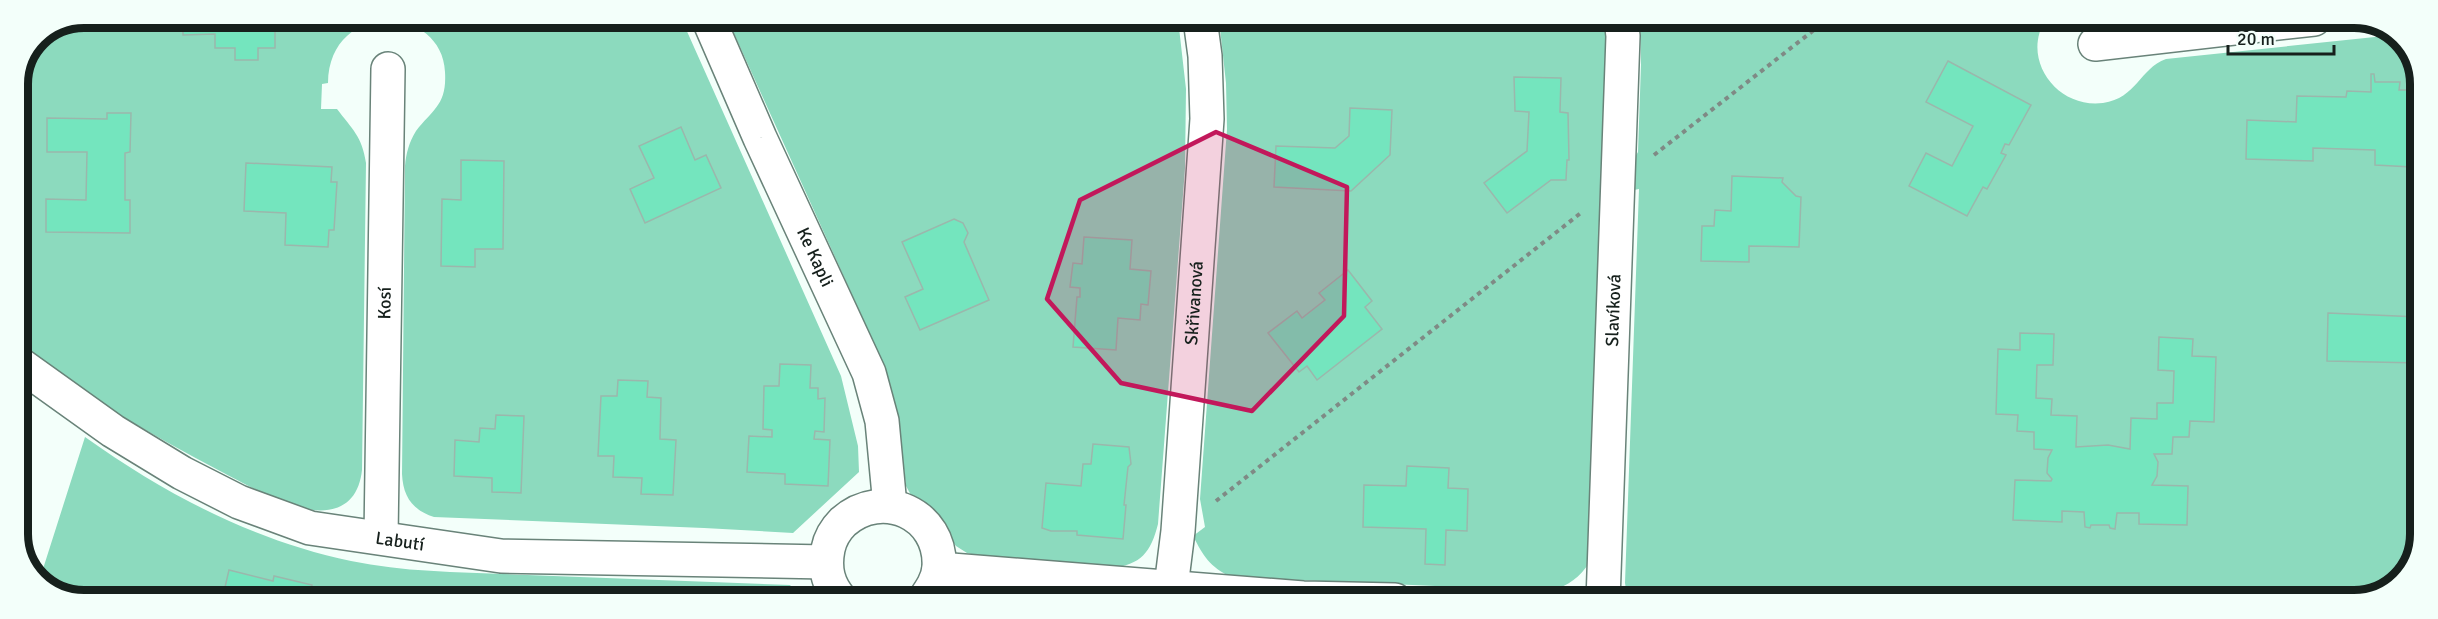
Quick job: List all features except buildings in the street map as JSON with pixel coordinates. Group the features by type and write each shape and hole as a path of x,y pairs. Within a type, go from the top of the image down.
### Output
{"street":[{"name":"Ke Kapli","path":"712,28 760,138 869,373 882,421 890,506"},
{"name":"Skřivanová","path":"1171,586 1178,531 1207,119 1205,56 1201,28"},
{"name":"Slavíková","path":"1603,591 1619,183 1622,28"},
{"path":"2095,44 2235,28"},
{"name":"Kosí","path":"381,537 388,69"},
{"name":"Labutí","path":"29,370 113,430 182,473 239,501 310,528 501,556 826,562"},
{"path":"834,591 828,578 826,562 829,543 838,526 853,513 870,507 890,506 906,510 921,521 932,534 938,551 939,569 930,591"},
{"path":"939,569 1222,591"}],"path":[{"path":"1178,531 1817,28"}],"highlighted area":[{"path":"1216,132 1347,187 1344,316 1252,411 1121,383 1047,299 1080,200"}],"green space":[{"path":"85,28 360,28 346,37 333,56 328,83 322,84 321,109 337,109 359,139 366,163 362,470 353,496 348,502 333,509 302,508 266,494 230,476 118,414 29,360 28,85 38,53 53,38"},
{"path":"415,28 685,28 841,376 858,446 859,472 793,533 434,517 414,506 410,501 404,489 402,474 405,166 408,148 414,135 438,106 445,83 445,72 439,50 426,33"},
{"path":"732,28 1179,28 1186,89 1185,168 1158,524 1152,542 1143,555 1130,564 1111,568 979,556 967,553 956,546 912,497 906,486 900,436 882,361"},
{"path":"1220,28 1605,28 1606,81 1590,562 1578,577 1551,591 1231,577 1212,565 1200,550 1193,536 1205,527 1200,499 1227,129 1226,83"},
{"path":"1640,28 2042,28 2037,50 2040,65 2048,78 2058,90 2071,98 2086,103 2103,103 2114,100 2131,90 2150,69 2166,59 2381,36 2396,48 2402,57 2409,81 2410,534 2405,556 2398,569 2375,586 2353,591 1630,591 1626,589 1639,189 1634,190 1634,159 1638,152"},
{"path":"85,437 147,478 212,513 280,541 351,561 394,568 439,571 790,585 795,591 85,591 67,588 51,579 42,571"}]}
